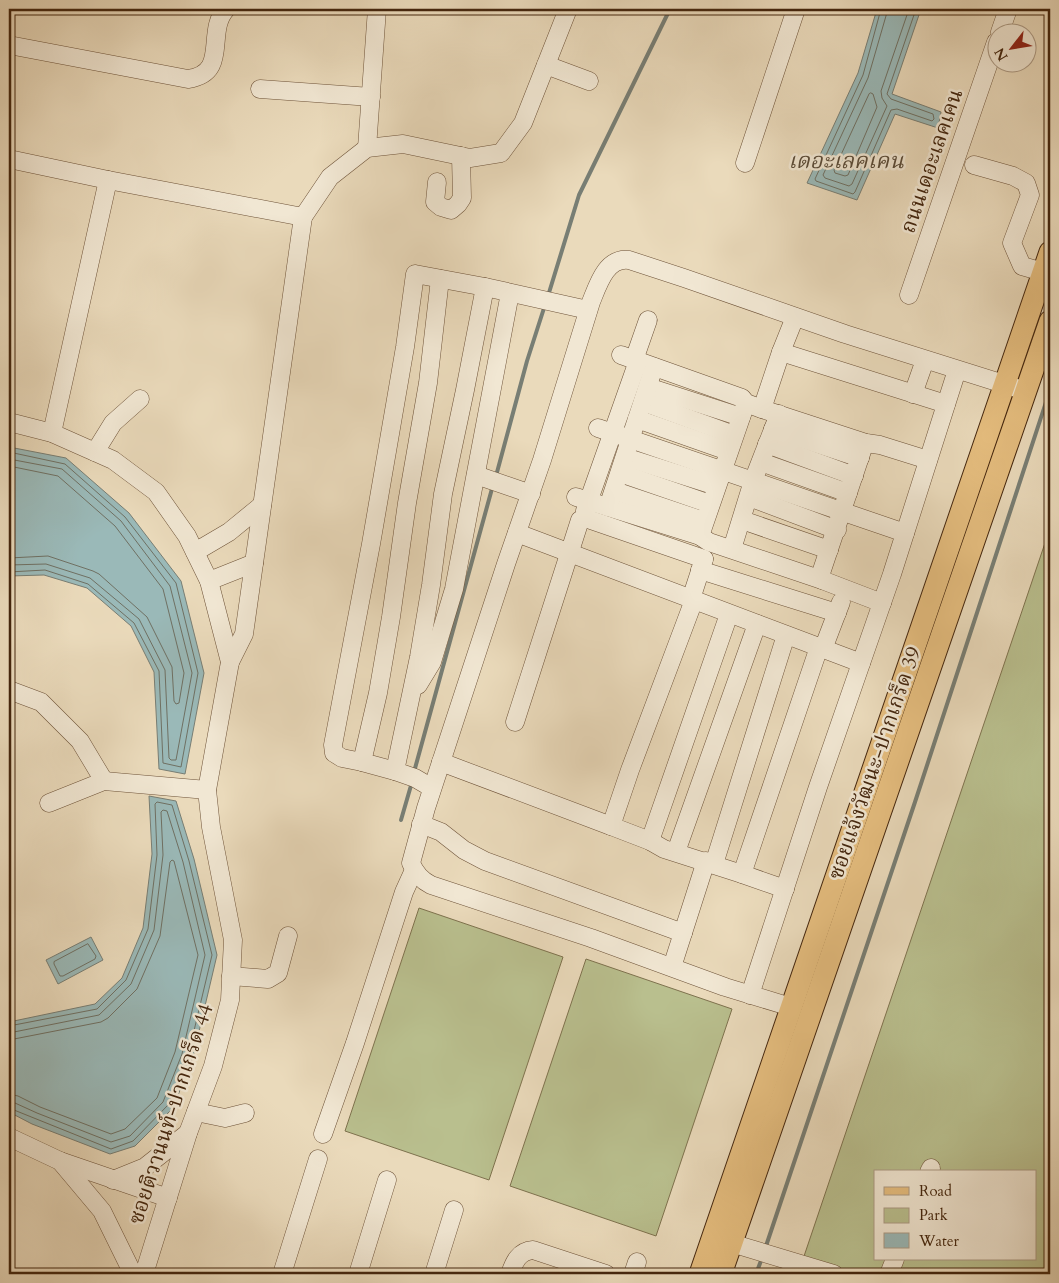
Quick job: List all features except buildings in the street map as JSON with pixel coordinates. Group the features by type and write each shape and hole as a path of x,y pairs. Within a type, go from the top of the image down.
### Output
{"main road":[{"name":"ซอยแจ้งวัฒนะ-ปากเกร็ด 39","path":"700,1274 1050,252"},
{"name":"ซอยแจ้งวัฒนะ-ปากเกร็ด 39","path":"721,1274 1050,321"}],"street":[{"path":"9,45 188,79 196,78 209,70 213,62 218,24 221,14 226,9"},
{"path":"367,148 377,9"},
{"path":"230,662 244,634 303,217 330,177 367,148 403,144 470,158 502,153 522,123 568,9"},
{"path":"744,163 796,9"},
{"path":"1003,22 1008,9"},
{"path":"546,65 589,81"},
{"name":"ถนนเดอะเลคเคน","path":"909,295 986,71"},
{"path":"260,89 371,96"},
{"path":"437,182 435,202 451,210 462,198 461,156"},
{"path":"9,159 303,217"},
{"path":"974,165 1013,176 1026,183 1030,195 1012,243 1022,266 1043,272"},
{"path":"52,433 108,180"},
{"path":"791,1007 431,885 420,878 411,862 432,788 531,494 588,310 601,278 613,263 621,259 629,260 925,360 1026,391"},
{"path":"432,788 404,775 342,758 334,753 333,745 373,534 405,347 415,274 588,310"},
{"path":"362,762 378,693 391,617 407,503 428,383 440,279"},
{"path":"404,775 411,697 431,585 443,494 484,287"},
{"path":"411,697 432,662 454,589 481,476 510,293"},
{"path":"611,826 692,600 702,565 706,526 716,486 731,443 781,352 795,317"},
{"path":"515,722 580,520 582,519 582,499 605,430 637,361 648,320"},
{"path":"781,352 946,404"},
{"path":"913,394 925,360"},
{"path":"611,499 645,394 637,361"},
{"path":"637,361 742,398 750,409 773,429 854,476"},
{"path":"750,994 882,603 957,370"},
{"path":"645,394 750,409"},
{"path":"645,394 731,443"},
{"path":"95,452 113,423 140,399"},
{"path":"637,419 731,443"},
{"name":"ซอยติวานนท์-ปากเกร็ด 44","path":"9,422 52,433 113,460 156,492 187,536 209,581 230,662 206,790 232,940 230,1000 213,1066 188,1133 144,1274"},
{"path":"773,429 863,450 880,445 928,460"},
{"path":"732,549 760,462 773,429"},
{"path":"605,430 722,470 751,489 837,530"},
{"path":"822,580 820,576 863,450"},
{"path":"760,462 848,493"},
{"path":"623,465 716,486"},
{"path":"623,465 706,526 732,549 882,603"},
{"path":"481,476 531,494"},
{"path":"751,489 842,512 905,533"},
{"path":"582,499 611,499 664,526 706,526"},
{"path":"194,552 229,532 262,505"},
{"path":"582,519 586,518 702,565 837,613"},
{"path":"742,520 830,550"},
{"path":"517,533 861,663"},
{"path":"209,581 254,563"},
{"path":"742,874 821,648 845,590"},
{"path":"650,841 730,614"},
{"path":"676,852 757,624"},
{"path":"672,967 710,863 786,635"},
{"path":"9,690 41,702 80,741 104,781"},
{"path":"441,762 650,841 664,849 785,889"},
{"path":"50,803 104,781 206,790"},
{"path":"421,824 441,832 464,850 485,861 683,933"},
{"path":"323,1134 404,892 414,870"},
{"path":"231,976 268,979 278,973 288,936"},
{"path":"196,1112 225,1118 245,1113"},
{"path":"113,1180 145,1167 188,1133"},
{"path":"9,1137 60,1161 168,1198"},
{"path":"282,1274 318,1159"},
{"path":"60,1161 102,1211 133,1274"},
{"path":"358,1274 387,1180"},
{"path":"434,1274 454,1210"},
{"path":"731,1243 815,1271 834,1274"},
{"path":"510,1274 518,1256 533,1250 606,1274"},
{"path":"889,1274 895,1260"}],"green space":[{"path":"1046,540 1050,540 1050,1274 798,1274"},
{"path":"419,908 563,957 489,1180 345,1131"},
{"path":"586,959 732,1009 656,1236 510,1186"}],"water":[{"name":"เดอะเลคเคน","path":"877,9 921,9 892,94 941,112 938,128 895,114 857,200 807,183 858,73"},
{"path":"9,447 66,458 129,513 181,581 204,673 185,774 159,769 154,672 131,626 87,588 44,575 9,576"},
{"path":"149,796 176,801 194,859 217,955 193,1057 173,1108 135,1146 110,1154 32,1124 9,1112 9,1022 95,1004 122,978 143,928 152,854"},
{"path":"91,937 103,960 58,984 46,960"}],"waterway":[{"path":"548,296 579,195 670,9"},
{"path":"496,476 527,361 545,305"},
{"path":"765,1249 915,802 1050,390"},
{"path":"414,772 493,485"},
{"path":"401,820 412,782"},
{"path":"756,1274 762,1258"}]}
